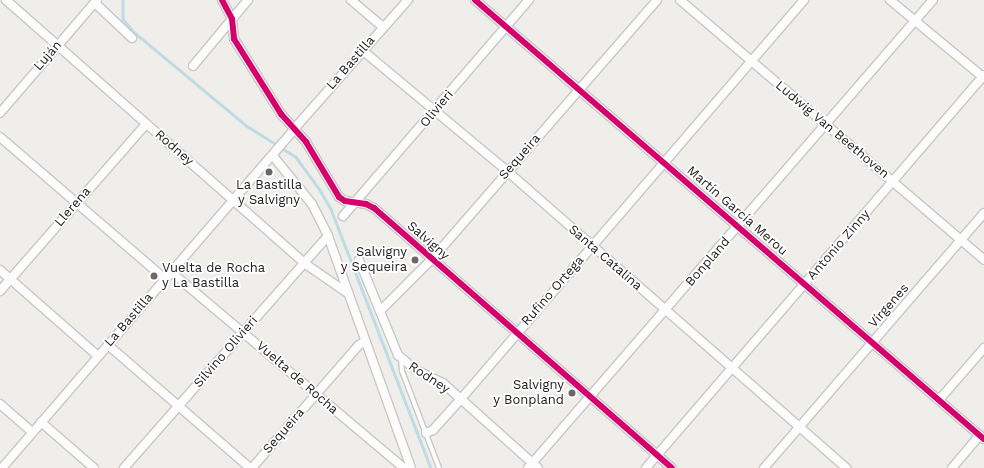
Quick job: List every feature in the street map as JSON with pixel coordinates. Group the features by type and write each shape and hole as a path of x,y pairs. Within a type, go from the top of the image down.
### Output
{"street":[{"name":"Rodney","path":"6,0 304,263 346,292"},
{"name":"Salvigny","path":"222,0 232,19 234,39 281,114 306,142 339,197 345,201 356,202 374,208 672,468"},
{"path":"193,66 248,0"},
{"path":"351,0 383,27"},
{"name":"La Bastilla","path":"2,468 168,275 273,156 294,128 408,0"},
{"name":"Martín García Merou","path":"475,0 577,90 739,226 982,437"},
{"name":"Olivieri","path":"343,216 529,0"},
{"name":"Sequeira","path":"380,311 432,259 577,90 657,0"},
{"name":"Ludwig Van Beethoven","path":"680,0 827,124 984,260"},
{"name":"Rufino Ortega","path":"426,433 433,430 460,400 804,0"},
{"path":"890,0 983,77"},
{"name":"Bonpland","path":"532,466 933,0"},
{"name":"Luján","path":"0,113 96,2"},
{"path":"96,2 132,38"},
{"name":"Santa Catalina","path":"362,50 507,171 798,428 846,468"},
{"name":"Antonio Zinny","path":"646,468 983,77"},
{"name":"Llerena","path":"0,291 146,124"},
{"name":"Vuelta de Rocha","path":"0,137 77,202 168,275 244,332 401,467"},
{"path":"273,156 312,204 328,236 346,292 411,468"},
{"name":"Vírgenes","path":"764,468 984,213"},
{"name":"Silvino Olivieri","path":"124,468 328,236"},
{"name":"Rodney","path":"359,260 392,343 401,358 416,370 443,383 532,466"},
{"path":"0,270 98,356"},
{"name":"Sequeira","path":"251,468 359,345 365,341"},
{"path":"108,345 251,468"},
{"path":"939,400 984,348"},
{"path":"0,404 32,432"},
{"path":"41,422 94,468"},
{"path":"952,468 982,437"},
{"path":"401,467 408,458"}],"lane":[{"path":"401,358 402,371 439,468"}],"waterway":[{"path":"123,0 123,19 134,32 247,126 296,157 320,190 331,209 431,468"}],"cycle path":[{"path":"222,0 232,19 234,39 281,114 306,142 339,197 345,201 366,204 374,208 672,468"},
{"path":"475,0 984,439"}],"place":[{"name":"La Bastilla y Salvigny","path":"269,172"},
{"name":"Salvigny y Sequeira","path":"415,260"},
{"name":"Vuelta de Rocha y La Bastilla","path":"154,276"},
{"name":"Salvigny y Bonpland","path":"572,393"}]}
